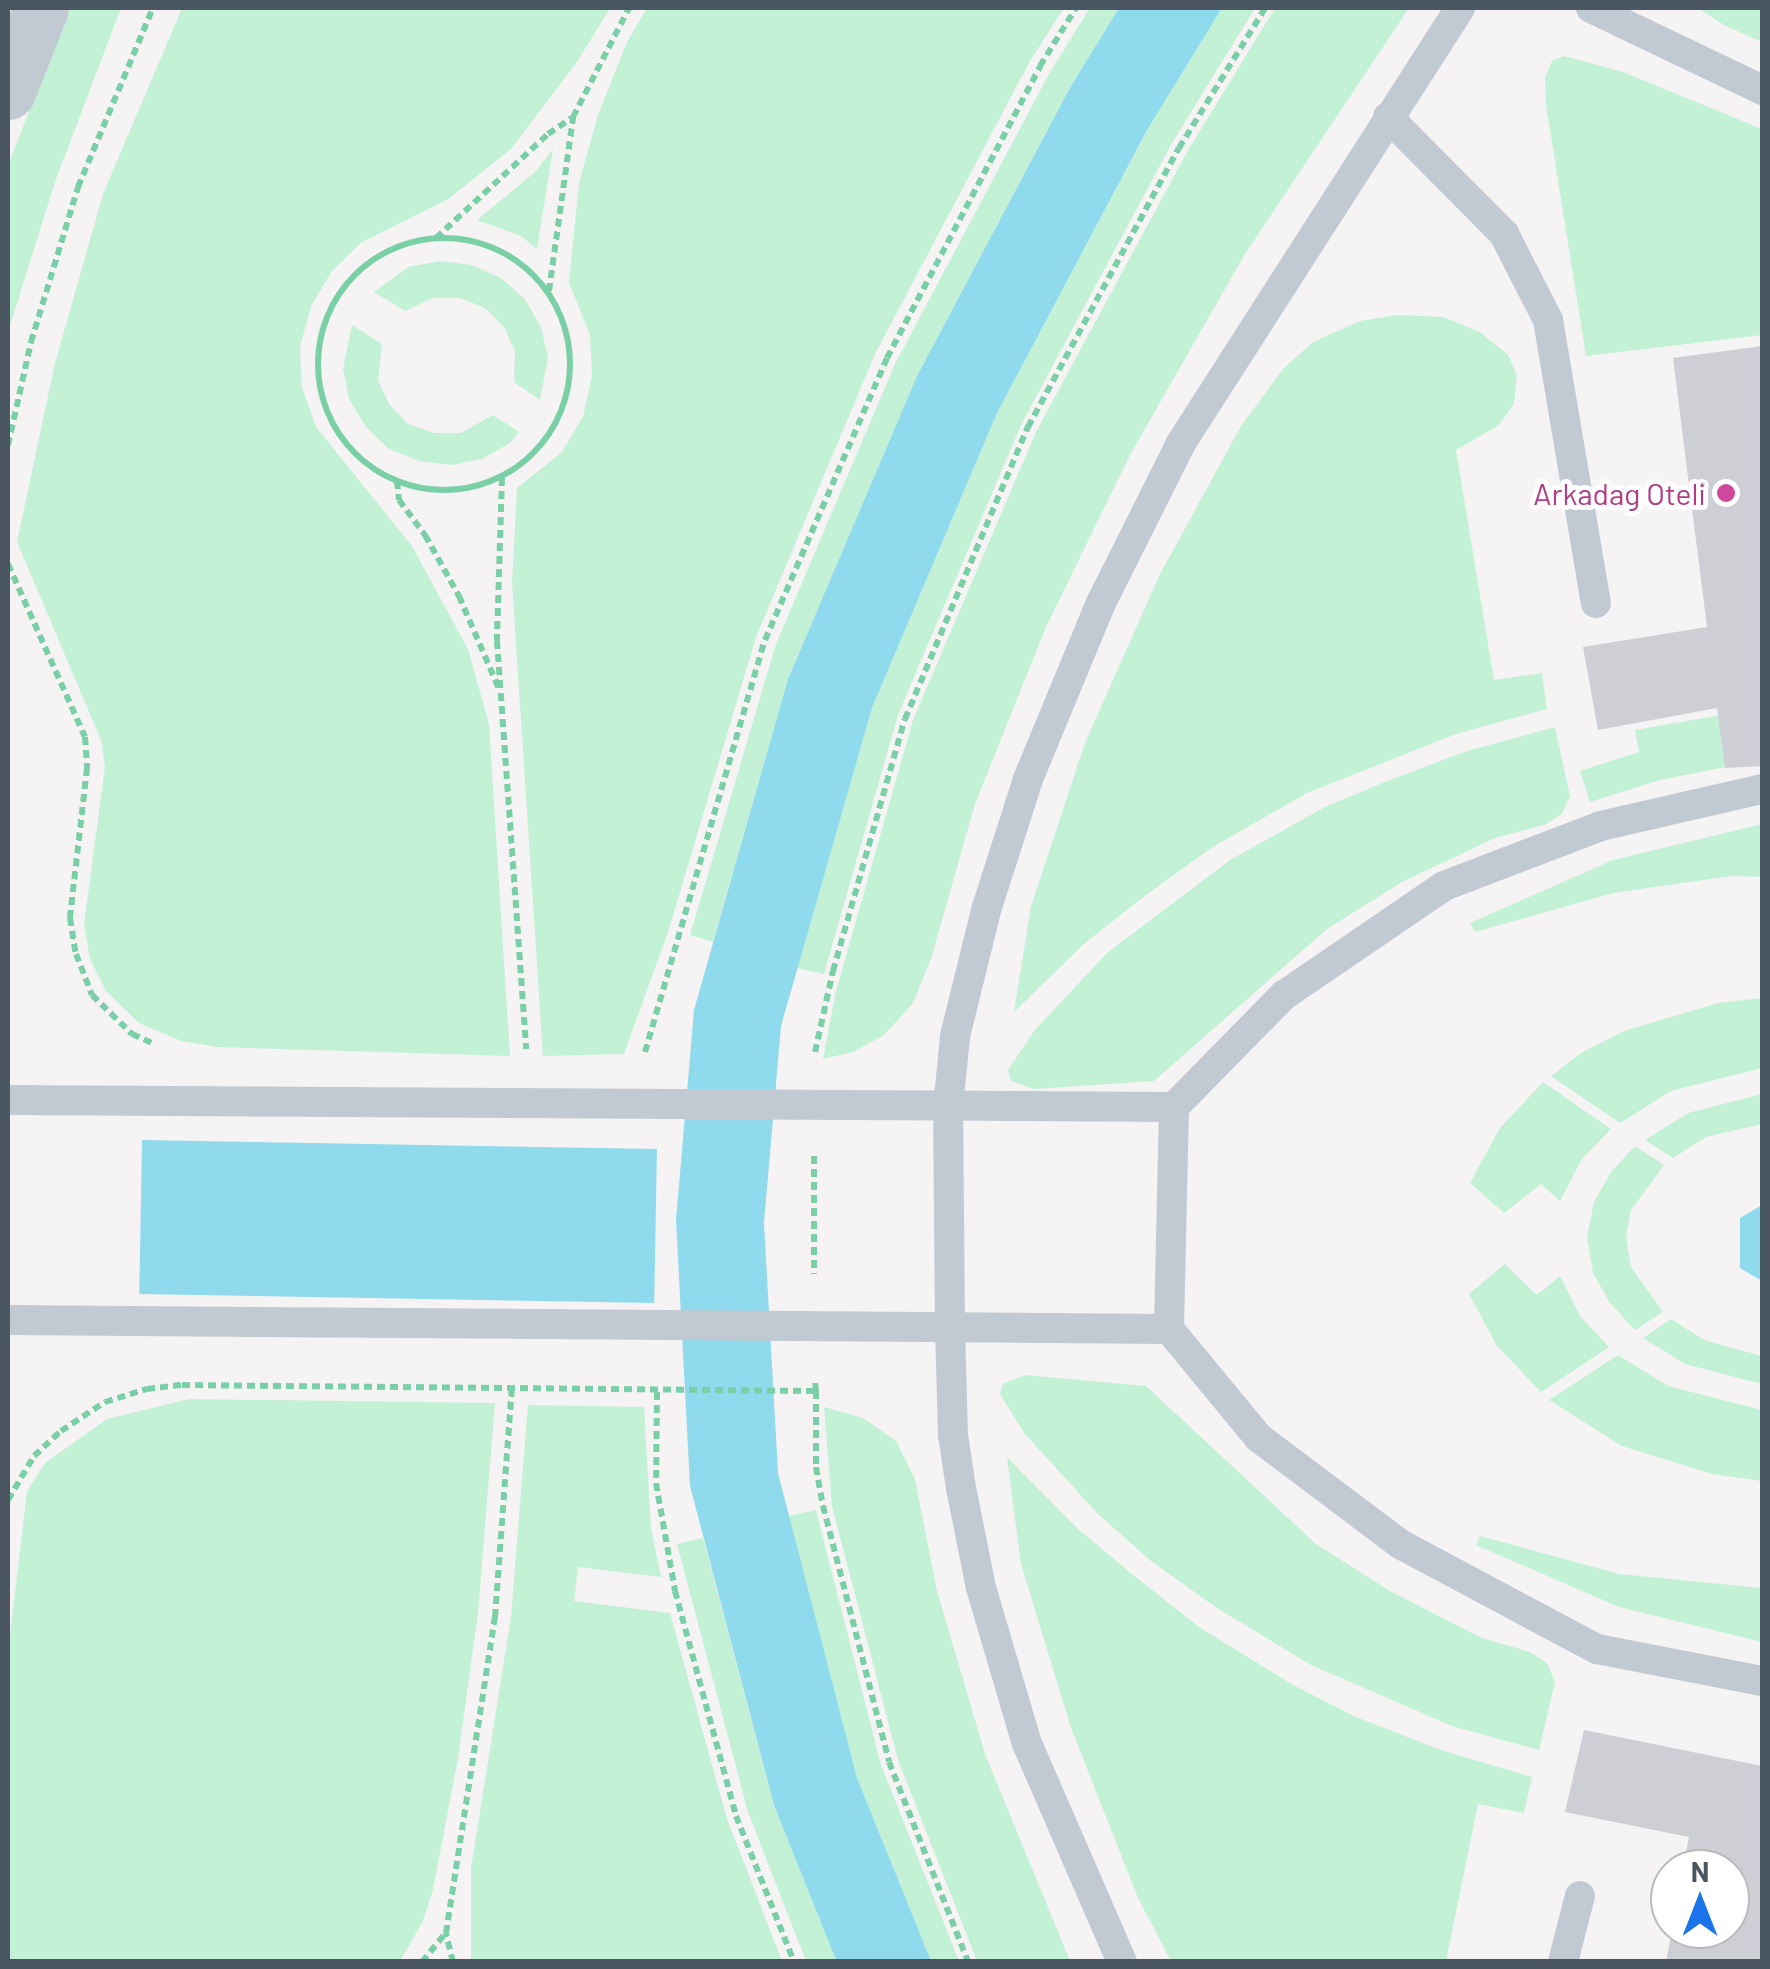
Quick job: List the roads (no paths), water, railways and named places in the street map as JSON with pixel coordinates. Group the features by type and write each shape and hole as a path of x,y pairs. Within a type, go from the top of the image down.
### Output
{"street":[{"path":"8,92 41,8"}],"lane":[{"path":"1122,1962 1027,1744 981,1588 953,1435 948,1108 955,1036 987,907 1028,779 1101,603 1181,443 1460,8"},
{"path":"1591,8 1762,90"},
{"path":"1388,117 1504,234 1548,320 1596,603"},
{"path":"1762,789 1601,826 1444,886 1284,995 1174,1107 1170,1329 1259,1438 1400,1544 1597,1649 1762,1681"},
{"path":"8,1100 663,1107 1174,1107"},
{"path":"8,1320 1170,1329"},
{"path":"1563,1962 1580,1896"}],"water":[{"path":"1119,8 1222,8 1147,130 997,413 872,708 781,1026 764,1223 778,1473 857,1778 931,1961 837,1962 774,1805 690,1486 676,1220 694,1010 788,679 917,376 1071,86"},
{"path":"142,1140 657,1149 654,1303 139,1294"},
{"path":"1762,1205 1762,1281 1740,1268 1740,1218"}],"place":[{"name":"Arkadag Oteli","path":"1726,493"}]}
